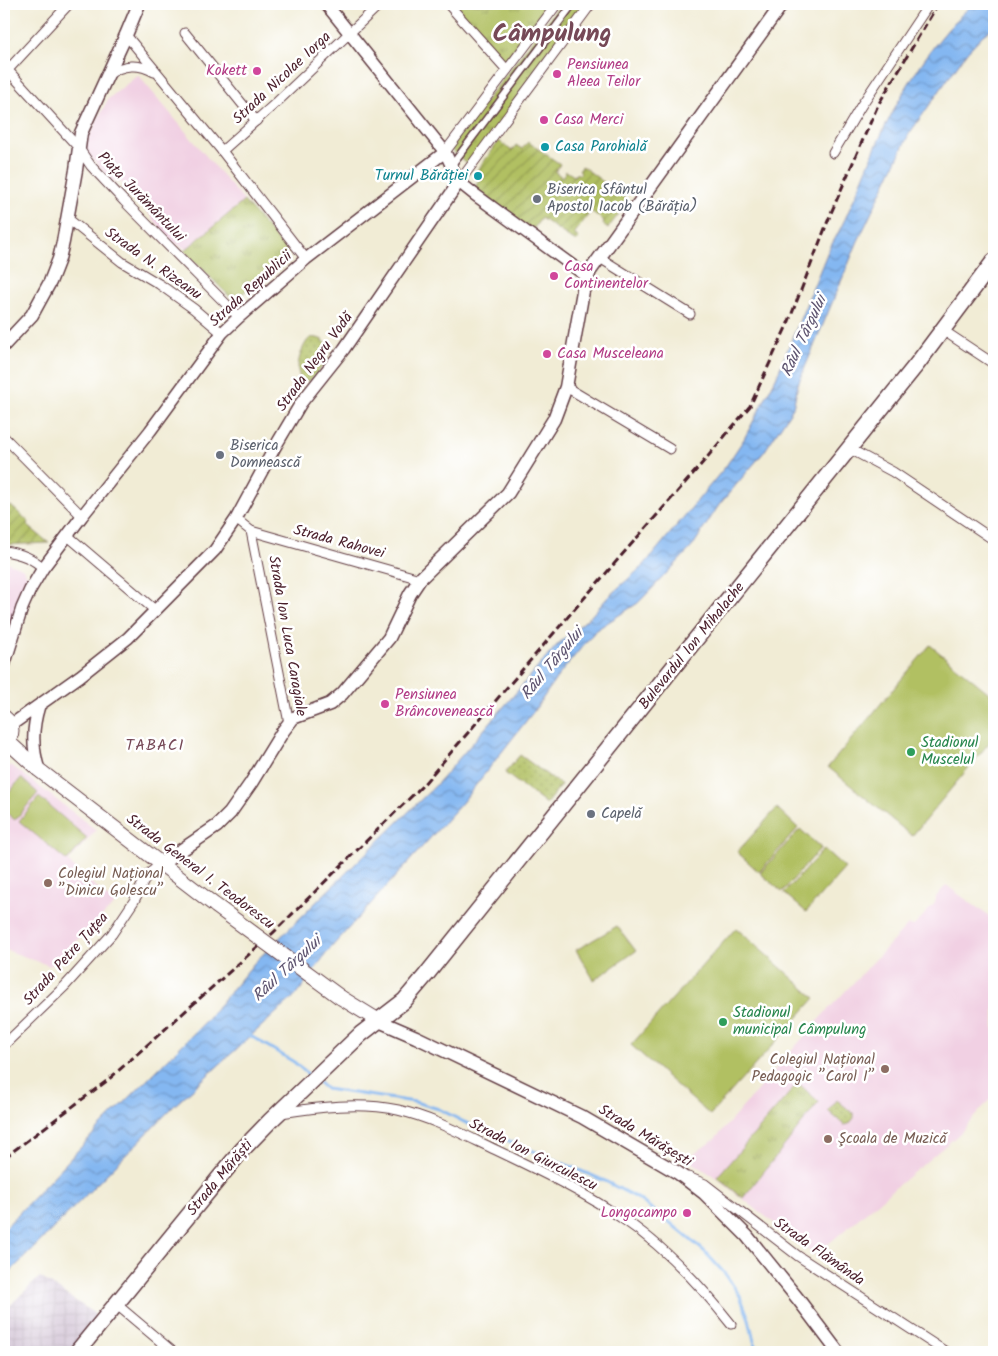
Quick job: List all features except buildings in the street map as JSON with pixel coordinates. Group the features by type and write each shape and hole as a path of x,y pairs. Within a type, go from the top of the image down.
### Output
{"highway":[{"name":"Bulevardul Ion Mihalache","path":"379,1021 404,1001 467,925 944,331 994,261"},
{"name":"Strada Mărăști","path":"77,1352 228,1166 279,1113 361,1034 379,1021"}],"main road":[{"path":"4,344 32,315 46,291 59,259 76,170 80,133 126,35 138,4"},
{"path":"289,723 300,715 330,704 342,694 389,638 410,594 420,579 508,493 554,419 566,387 583,291 588,277 782,4"},
{"path":"5,742 12,732 8,721"},
{"name":"Strada Ion Luca Caragiale","path":"161,864 217,826 230,813 289,723"},
{"name":"Strada General I. Teodorescu","path":"5,742 216,906 340,997 379,1021"},
{"name":"Strada Mărășești","path":"379,1021 582,1117 678,1173 704,1193 747,1236 838,1352"}],"street":[{"path":"5,70 69,4"},
{"path":"326,4 445,152 459,182 588,277"},
{"name":"Strada Nicolae Iorga","path":"222,151 350,34 380,4"},
{"path":"448,4 507,70"},
{"name":"Strada Republicii","path":"4,666 22,608 43,568 150,431 222,333 306,259 445,152 556,4"},
{"path":"451,166 573,4"},
{"name":"Strada Negru Vodă","path":"8,721 39,706 105,657 156,611 204,563 236,519 301,403 344,349 459,182 591,4"},
{"path":"832,153 929,4"},
{"path":"185,33 256,121"},
{"path":"126,35 222,151 306,259"},
{"path":"106,77 114,70 131,66 145,67 159,74"},
{"name":"Piața Jurământului","path":"5,70 78,147 91,166 124,201 239,317"},
{"name":"Strada N. Rizeanu","path":"67,218 122,262 173,294 222,333"},
{"path":"600,258 690,314"},
{"path":"944,331 994,364"},
{"path":"566,387 670,449"},
{"path":"4,437 82,516"},
{"path":"850,449 893,472 994,540"},
{"path":"236,519 251,531"},
{"name":"Strada Rahovei","path":"251,531 420,579"},
{"name":"Strada Ion Luca Caragiale","path":"251,531 289,723"},
{"path":"68,536 156,611"},
{"path":"4,551 15,552 31,558 43,568"},
{"path":"39,706 34,721 32,737 34,754 39,770"},
{"name":"Strada Petre Țuțea","path":"4,1045 65,986 112,934 134,901 147,875 161,864"},
{"name":"Strada Ion Giurculescu","path":"279,1113 362,1106 396,1110 442,1124 584,1196 626,1221 650,1239 692,1279 711,1298 731,1324"},
{"name":"Strada Flămânda","path":"678,1173 705,1184 798,1256 946,1352"},
{"path":"116,1304 173,1352"}],"shaded area":[{"path":"138,75 244,201 186,249 172,241 121,182 110,180 87,152 85,145 108,99"},
{"path":"4,561 22,568 27,577 4,656"},
{"name":"Colegiul Național ”Dinicu Golescu”","path":"11,765 96,830 68,862 115,904 50,966 4,949 4,770"},
{"name":"Colegiul Național Pedagogic ”Carol I”","path":"946,885 994,920 994,1095 958,1135 815,1255 715,1177 687,1159 716,1138 821,1017 908,925 914,926 935,903 936,897"},
{"path":"40,1277 95,1314 93,1323 70,1352 4,1352 4,1311"}],"green space":[{"path":"451,4 549,4 504,62"},
{"path":"561,4 589,4 469,165 449,148"},
{"path":"499,141 512,151 516,145 522,149 528,142 560,164 555,172 562,177 566,171 574,176 577,173 579,175 581,172 579,170 582,166 629,201 608,228 603,224 604,221 591,211 574,234 579,238 576,242 541,218 532,231 474,188 483,175 477,171"},
{"path":"244,201 289,253 234,301 184,251"},
{"path":"310,338 318,338 325,342 329,351 325,362 310,381 300,377 298,364 306,342"},
{"path":"11,506 29,522 27,525 49,543 4,545 4,508"},
{"name":"Stadionul Muscelul","path":"930,645 994,697 994,737 912,836 828,767"},
{"path":"520,755 561,785 546,804 505,773"},
{"path":"21,778 38,793 15,820 4,811 4,799"},
{"path":"39,797 87,838 67,861 19,821"},
{"path":"777,808 798,828 759,872 737,852"},
{"path":"800,829 821,848 782,892 760,873"},
{"path":"824,849 845,868 806,912 784,893"},
{"path":"617,926 636,951 594,980 576,950"},
{"name":"Stadionul municipal Câmpulung","path":"736,928 815,998 710,1115 631,1045"},
{"path":"798,1083 819,1102 743,1198 717,1177"},
{"path":"837,1100 854,1114 854,1118 849,1124 844,1125 828,1111"}],"water":[{"name":"Râul Târgului","path":"973,4 994,4 994,27 983,35 967,52 909,134 858,241 798,384 793,408 764,452 719,505 692,547 638,603 596,630 558,676 534,711 461,804 328,951 297,994 175,1105 4,1278 4,1229 98,1129 206,1021 255,962 437,784 558,644 591,616 609,596 644,565 726,466 744,439 776,378 828,251 845,219 880,137 896,105 936,44"}],"waterway":[{"path":"249,1035 294,1062 310,1076"},
{"path":"317,1081 326,1089 415,1102 439,1109 464,1122 605,1181 637,1198 704,1251 726,1275 740,1296 759,1352"}],"railway":[{"path":"4,1158 108,1080 273,933 422,786 750,406 789,321 831,213 878,105 938,4"}],"place":[{"name":"Kokett","path":"257,71"},
{"name":"Pensiunea Aleea Teilor","path":"557,74"},
{"name":"Casa Merci","path":"544,120"},
{"name":"Casa Parohială","path":"545,147"},
{"name":"Turnul Bărăției","path":"478,176"},
{"name":"Biserica Sfântul Apostol Iacob (Bărăția)","path":"537,199"},
{"name":"Casa Continentelor","path":"554,276"},
{"name":"Casa Musceleana","path":"547,354"},
{"name":"Biserica Domnească","path":"220,455"},
{"name":"Pensiunea Brâncovenească","path":"385,704"},
{"name":"Stadionul Muscelul","path":"911,752"},
{"name":"Capelă","path":"591,814"},
{"name":"Colegiul Național ”Dinicu Golescu”","path":"48,883"},
{"name":"Stadionul municipal Câmpulung","path":"723,1022"},
{"name":"Colegiul Național Pedagogic ”Carol I”","path":"885,1069"},
{"name":"Şcoala de Muzică","path":"828,1139"},
{"name":"Longocampo","path":"687,1213"}],"district":[{"name":"Câmpulung","path":"552,34"},
{"name":"TABACI","path":"155,745"}]}
